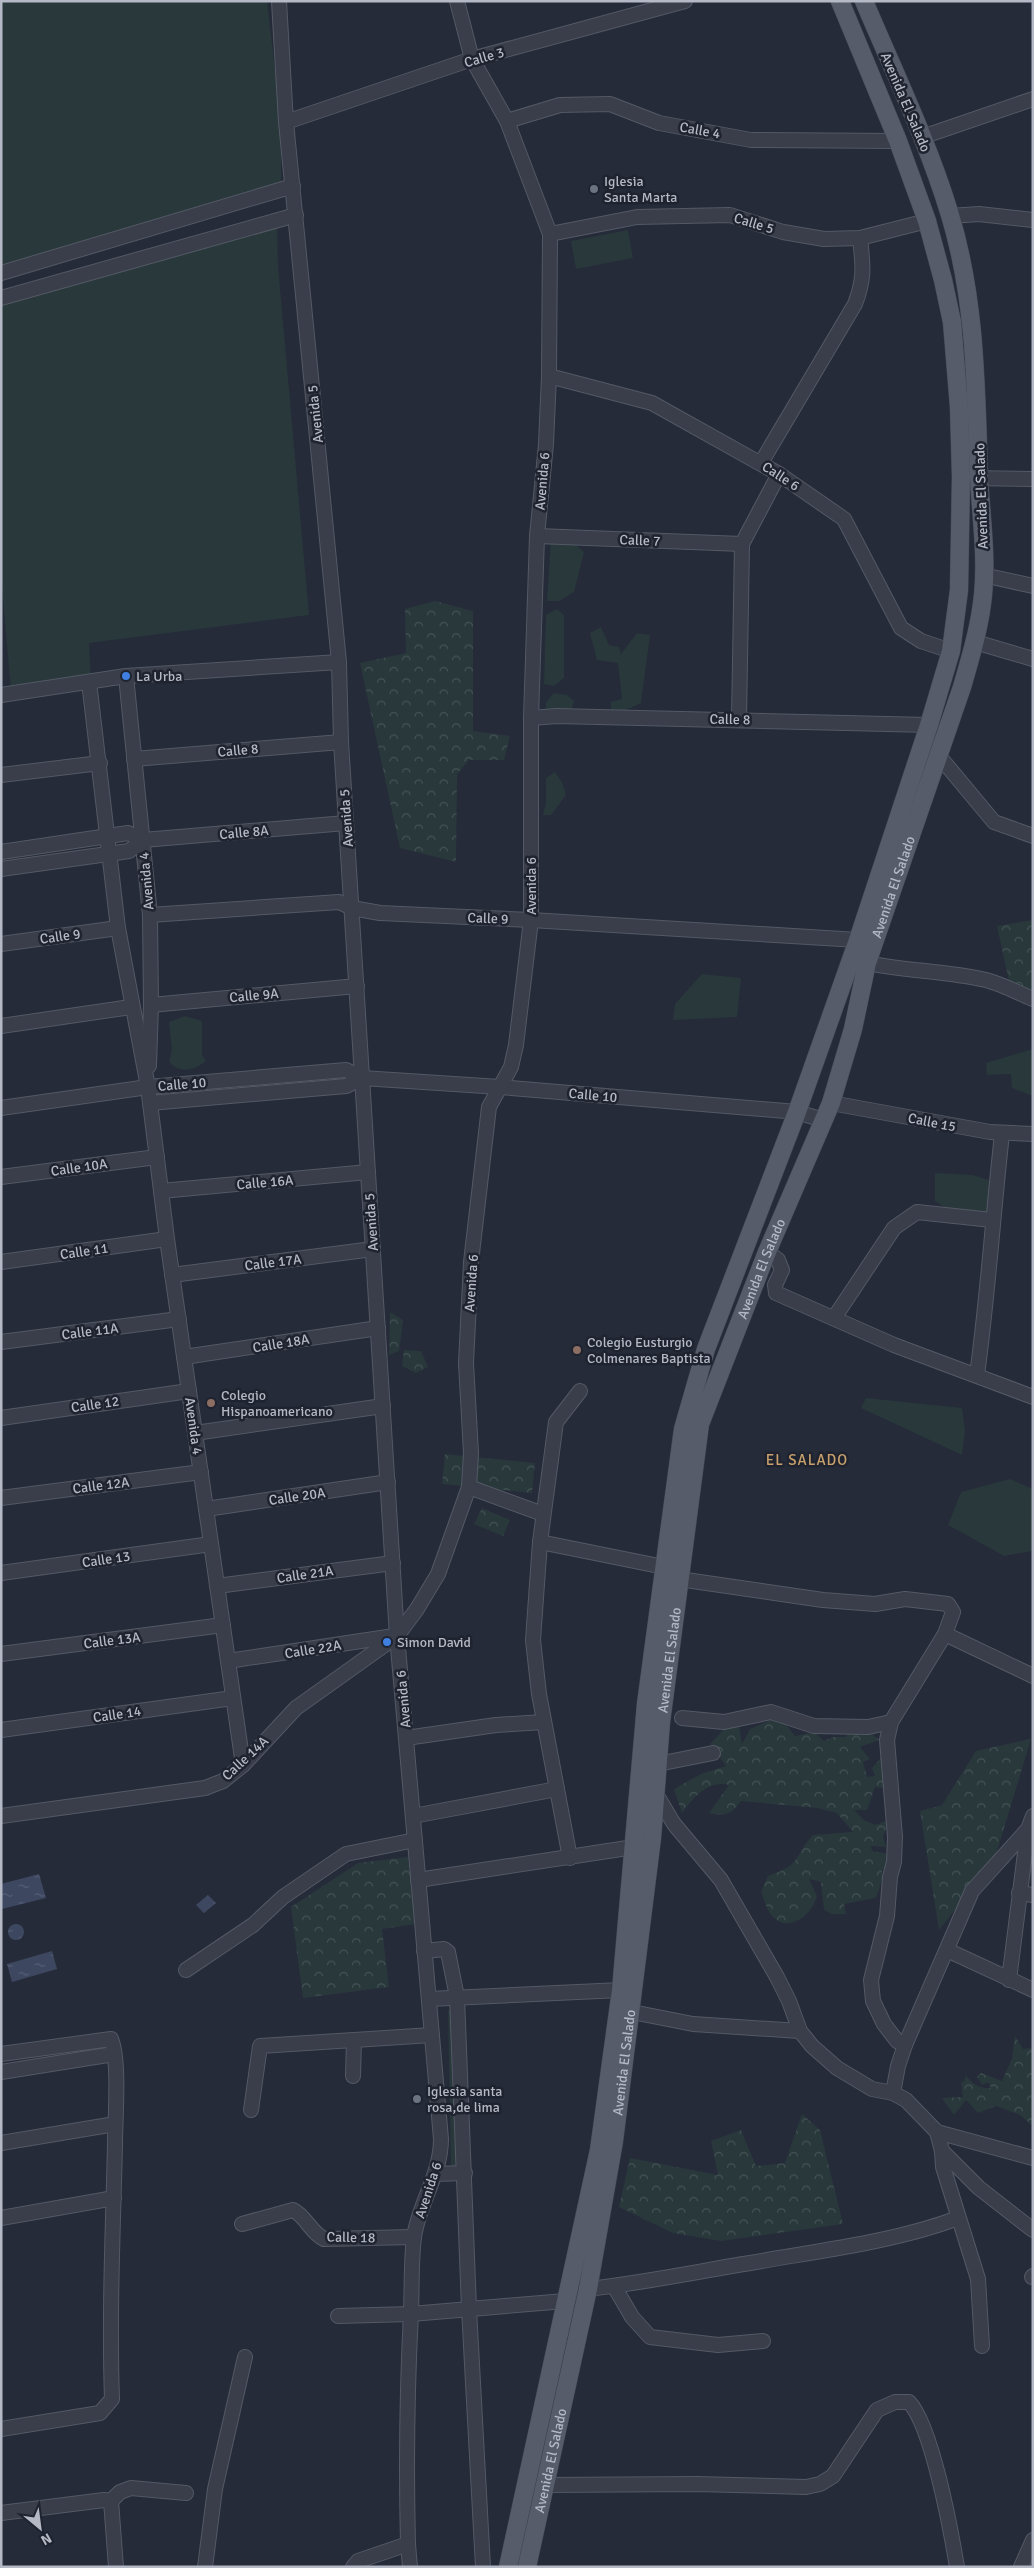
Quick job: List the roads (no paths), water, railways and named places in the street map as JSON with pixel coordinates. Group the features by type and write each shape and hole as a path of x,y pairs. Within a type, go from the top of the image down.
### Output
{"main road":[{"name":"Avenida El Salado","path":"508,2567 599,2150 621,1990 646,1704 683,1429 703,1358 797,1112 858,940 929,725 951,651 959,590 961,477 952,322 927,221 898,141 840,1"},
{"name":"Avenida El Salado","path":"528,2567 588,2289 614,2141 632,2012 656,1794 661,1722 700,1424 768,1252 831,1102 853,1030 867,963 939,756 975,642 983,594 980,479 972,324 950,216 922,137 864,1"}],"street":[{"name":"Avenida 5","path":"279,1 286,122 339,662 341,742 397,1636"},
{"name":"Avenida 6","path":"410,2567 406,2407 414,2237 423,2200 435,2174 441,2150 441,2139 397,1636 417,1609 438,1574 469,1487 471,1452 466,1363 471,1262 489,1107 511,1067 516,1045 531,920 530,718 537,536 546,444 549,376 550,234 507,121 472,59 457,1"},
{"name":"Calle 3","path":"286,122 472,59 685,1"},
{"path":"922,137 1033,99"},
{"name":"Calle 4","path":"507,121 560,105 610,104 659,123 751,140 898,141"},
{"path":"1,273 293,186"},
{"path":"950,216 978,214 1033,220"},
{"path":"1,298 296,215"},
{"name":"Calle 5","path":"550,234 637,217 730,215 791,233 824,239 860,238 927,221"},
{"path":"761,463 855,304 863,283 864,267 860,238"},
{"name":"Calle 6","path":"549,376 652,403 779,474 844,519 901,628 920,641 951,651"},
{"path":"739,720 742,544 779,474"},
{"path":"961,477 1033,479"},
{"name":"Calle 7","path":"537,536 742,544"},
{"path":"983,574 1033,586"},
{"path":"975,642 1033,659"},
{"path":"1,695 126,676 339,662"},
{"name":"Avenida 4","path":"126,676 150,915 151,1005 148,1087"},
{"name":"Avenida 4","path":"89,682 118,928 131,1007 148,1087 172,1275 243,1765"},
{"name":"Calle 8","path":"530,718 557,716 929,725"},
{"name":"Calle 8","path":"134,759 341,742"},
{"path":"939,756 994,822 1033,836"},
{"path":"1,775 100,763"},
{"name":"Calle 8A","path":"1,852 128,834 142,840 346,823"},
{"name":"Calle 8A","path":"1,869 129,851 142,840"},
{"name":"Calle 9","path":"150,915 339,902 352,908 380,913 531,920 858,940"},
{"name":"Calle 9","path":"1,944 118,928"},
{"path":"867,963 894,968 929,970 988,980 1033,999"},
{"name":"Calle 9A","path":"151,1005 357,986"},
{"path":"1,1026 131,1007"},
{"name":"Calle 10","path":"1,1108 148,1087 346,1070 362,1078 500,1087 797,1112 824,1120"},
{"name":"Calle 10","path":"150,1103 346,1086 362,1078"},
{"name":"Calle 15","path":"831,1102 1002,1134 1033,1134"},
{"path":"977,1375 986,1310 992,1220 1002,1134"},
{"name":"Calle 10A","path":"1,1177 156,1157"},
{"name":"Calle 16A","path":"161,1191 368,1172"},
{"path":"834,1318 894,1228 907,1217 918,1212 992,1220"},
{"name":"Calle 11","path":"1,1262 167,1239"},
{"name":"Calle 17A","path":"172,1275 373,1249"},
{"path":"768,1252 778,1260 782,1270 775,1285 776,1293 894,1345 1033,1397"},
{"name":"Calle 11A","path":"1,1342 179,1319"},
{"name":"Calle 18A","path":"184,1357 378,1328"},
{"name":"Calle 12","path":"1,1418 189,1391"},
{"path":"570,1858 544,1722 533,1640 540,1542 556,1422 580,1392"},
{"path":"195,1433 383,1406"},
{"name":"Calle 12A","path":"1,1498 201,1472"},
{"name":"Calle 20A","path":"206,1509 388,1482"},
{"path":"469,1487 543,1514"},
{"path":"540,1542 664,1567"},
{"name":"Calle 13","path":"1,1573 211,1544"},
{"name":"Calle 21A","path":"217,1586 393,1563"},
{"path":"679,1579 823,1600 875,1604 905,1599 948,1604 953,1612 945,1634 891,1722 887,1740 895,1838 894,1862 890,1876 887,1916 871,1980 873,2001 884,2024 897,2042 905,2045"},
{"name":"Calle 13A","path":"1,1654 223,1625"},
{"path":"945,1634 1033,1676"},
{"name":"Calle 22A","path":"228,1662 397,1636"},
{"name":"Calle 14A","path":"1,1816 205,1788 223,1780 243,1765 296,1708 397,1636"},
{"name":"Calle 14","path":"1,1730 233,1698"},
{"path":"682,1718 724,1722 771,1712 814,1726 868,1727 891,1722"},
{"path":"406,1738 496,1726 544,1722"},
{"path":"658,1764 713,1752"},
{"path":"413,1816 556,1789"},
{"path":"656,1794 674,1824 720,1880 741,1913 789,2000 800,2031 812,2046 837,2068 872,2089 893,2093 906,2100 937,2132 942,2151 943,2167 978,2279 982,2346"},
{"path":"893,2093 898,2066 905,2045 972,1891 1030,1823"},
{"path":"1009,1980 1019,1893 1030,1823"},
{"path":"186,1970 253,1925 283,1897 346,1854 415,1840"},
{"path":"418,1880 634,1847"},
{"path":"1019,1893 1033,1895"},
{"path":"424,1951 444,1949 448,1952 457,1997 469,2309 483,2567"},
{"path":"947,1950 1033,1990"},
{"path":"429,2000 457,1997 621,1990"},
{"path":"632,2012 693,2024 800,2031"},
{"path":"251,2110 260,2046 432,2035"},
{"path":"1,2054 107,2038 113,2044 114,2054 115,2124 110,2336 112,2399 100,2413 1,2429"},
{"path":"353,2076 354,2040"},
{"path":"1,2072 114,2054"},
{"path":"1,2143 115,2124"},
{"path":"937,2132 1033,2158"},
{"path":"942,2151 979,2188 1033,2230"},
{"path":"435,2174 464,2173"},
{"path":"1,2218 114,2198"},
{"name":"Calle 18","path":"242,2224 293,2210 299,2213 314,2234 324,2239 414,2237"},
{"path":"588,2289 798,2255 934,2227 958,2218"},
{"path":"614,2286 632,2317 650,2337 718,2345 763,2341"},
{"path":"338,2316 411,2314 565,2301"},
{"path":"205,2567 215,2488 245,2357"},
{"path":"545,2485 697,2484 806,2487 820,2484 833,2476 877,2410 895,2402 909,2402 917,2411 932,2454 957,2567"},
{"path":"116,2567 111,2501 120,2492 130,2488 186,2493"},
{"path":"1,2514 104,2500 111,2501"},
{"path":"1021,2567 1033,2540"},
{"path":"353,2567 358,2561 408,2544"}],"water":[{"path":"39,1874 46,1898 2,1909 1,1884"},
{"path":"208,1895 216,1903 204,1913 196,1905"},
{"path":"16,1924 22,1926 24,1932 22,1938 16,1940 10,1938 8,1932 10,1926"},
{"path":"52,1951 57,1969 12,1982 7,1964"}],"place":[{"name":"Iglesia Santa Marta","path":"594,189"},
{"name":"La Urba","path":"126,676"},
{"name":"Colegio Eusturgio Colmenares Baptista","path":"577,1350"},
{"name":"Colegio Hispanoamericano","path":"211,1403"},
{"name":"Simon David","path":"387,1642"},
{"name":"Iglesia santa rosa,de lima","path":"417,2099"}],"district":[{"name":"EL SALADO","path":"807,1460"}]}
